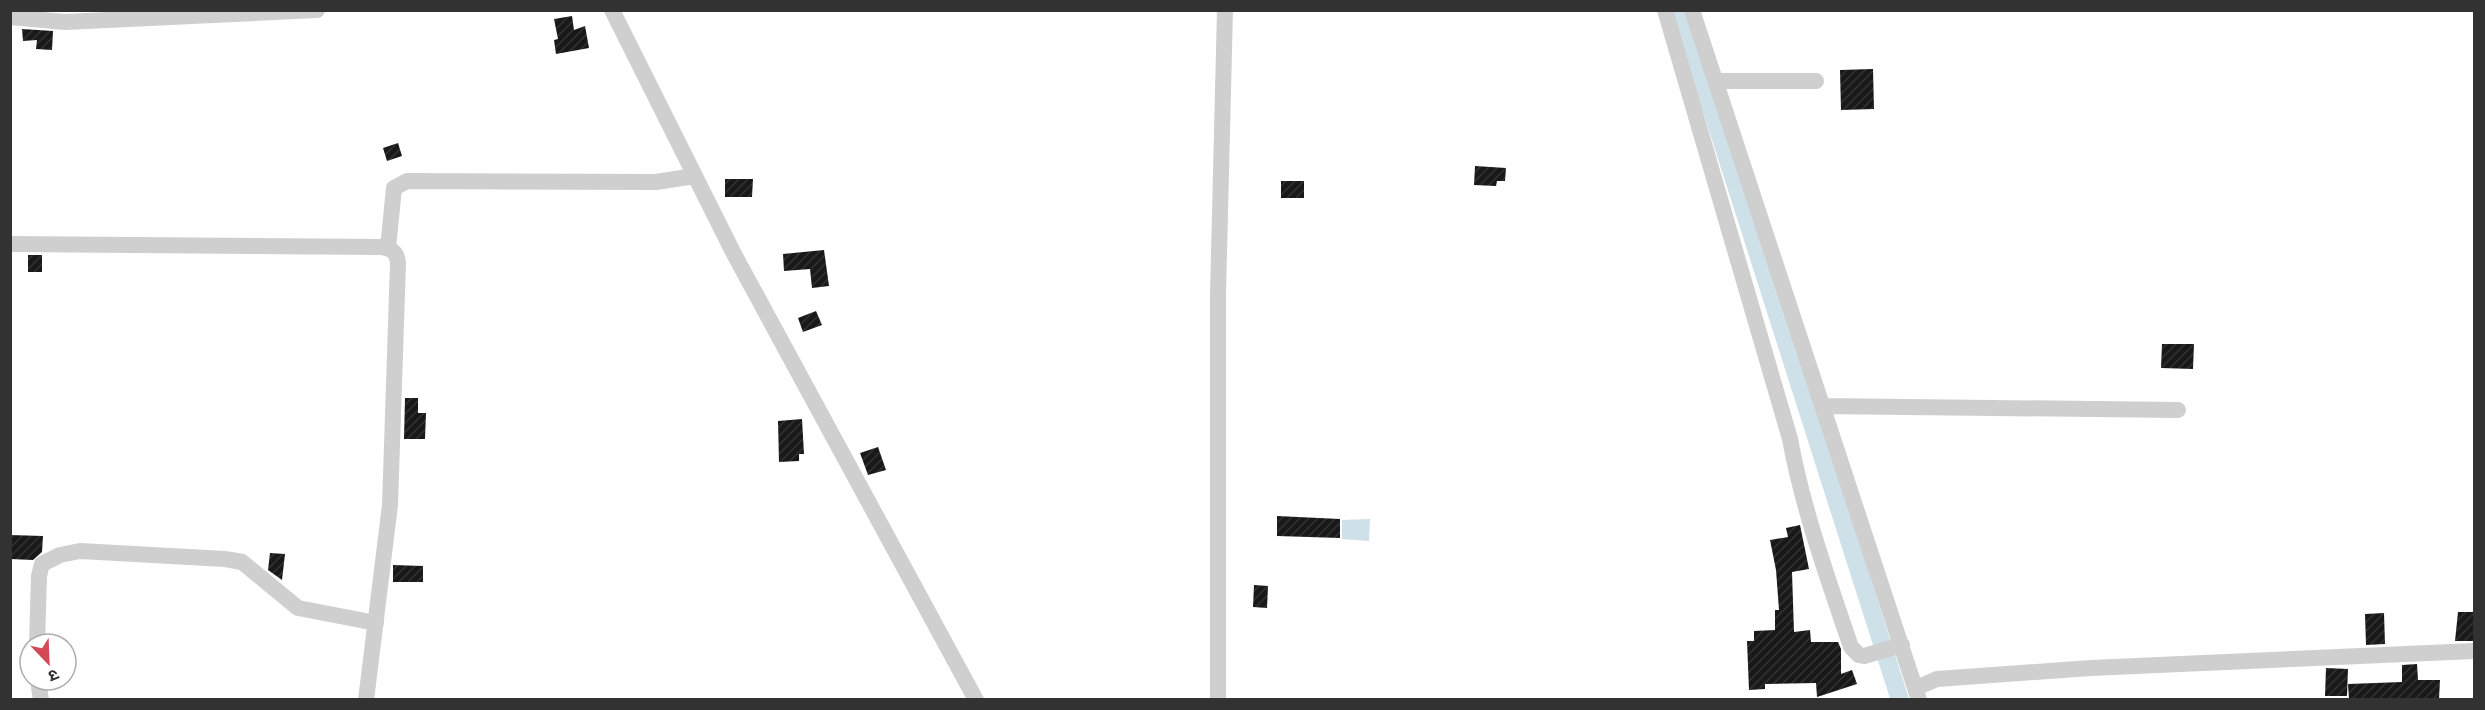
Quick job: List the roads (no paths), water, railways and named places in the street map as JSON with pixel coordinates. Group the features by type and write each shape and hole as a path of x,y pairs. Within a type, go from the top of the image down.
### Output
{"street":[{"path":"10,17 65,22 317,10"},
{"path":"612,10 734,254 976,699"},
{"path":"1218,699 1218,294 1225,10"},
{"path":"1665,10 1790,439 1797,474 1815,537 1851,647 1853,652 1864,656 1902,645"},
{"path":"1692,10 1917,694 1937,679 2055,671 2475,651"},
{"path":"1715,81 1816,81"},
{"path":"388,248 393,188 407,181 656,182 694,176"},
{"path":"10,244 388,248 395,253 398,263 390,505 366,699"},
{"path":"1823,406 2178,410"},
{"path":"38,632 39,576 42,564 60,555 80,551 225,559 242,562 298,608 376,623"}],"waterway":[{"path":"1680,10 1900,700"}]}
